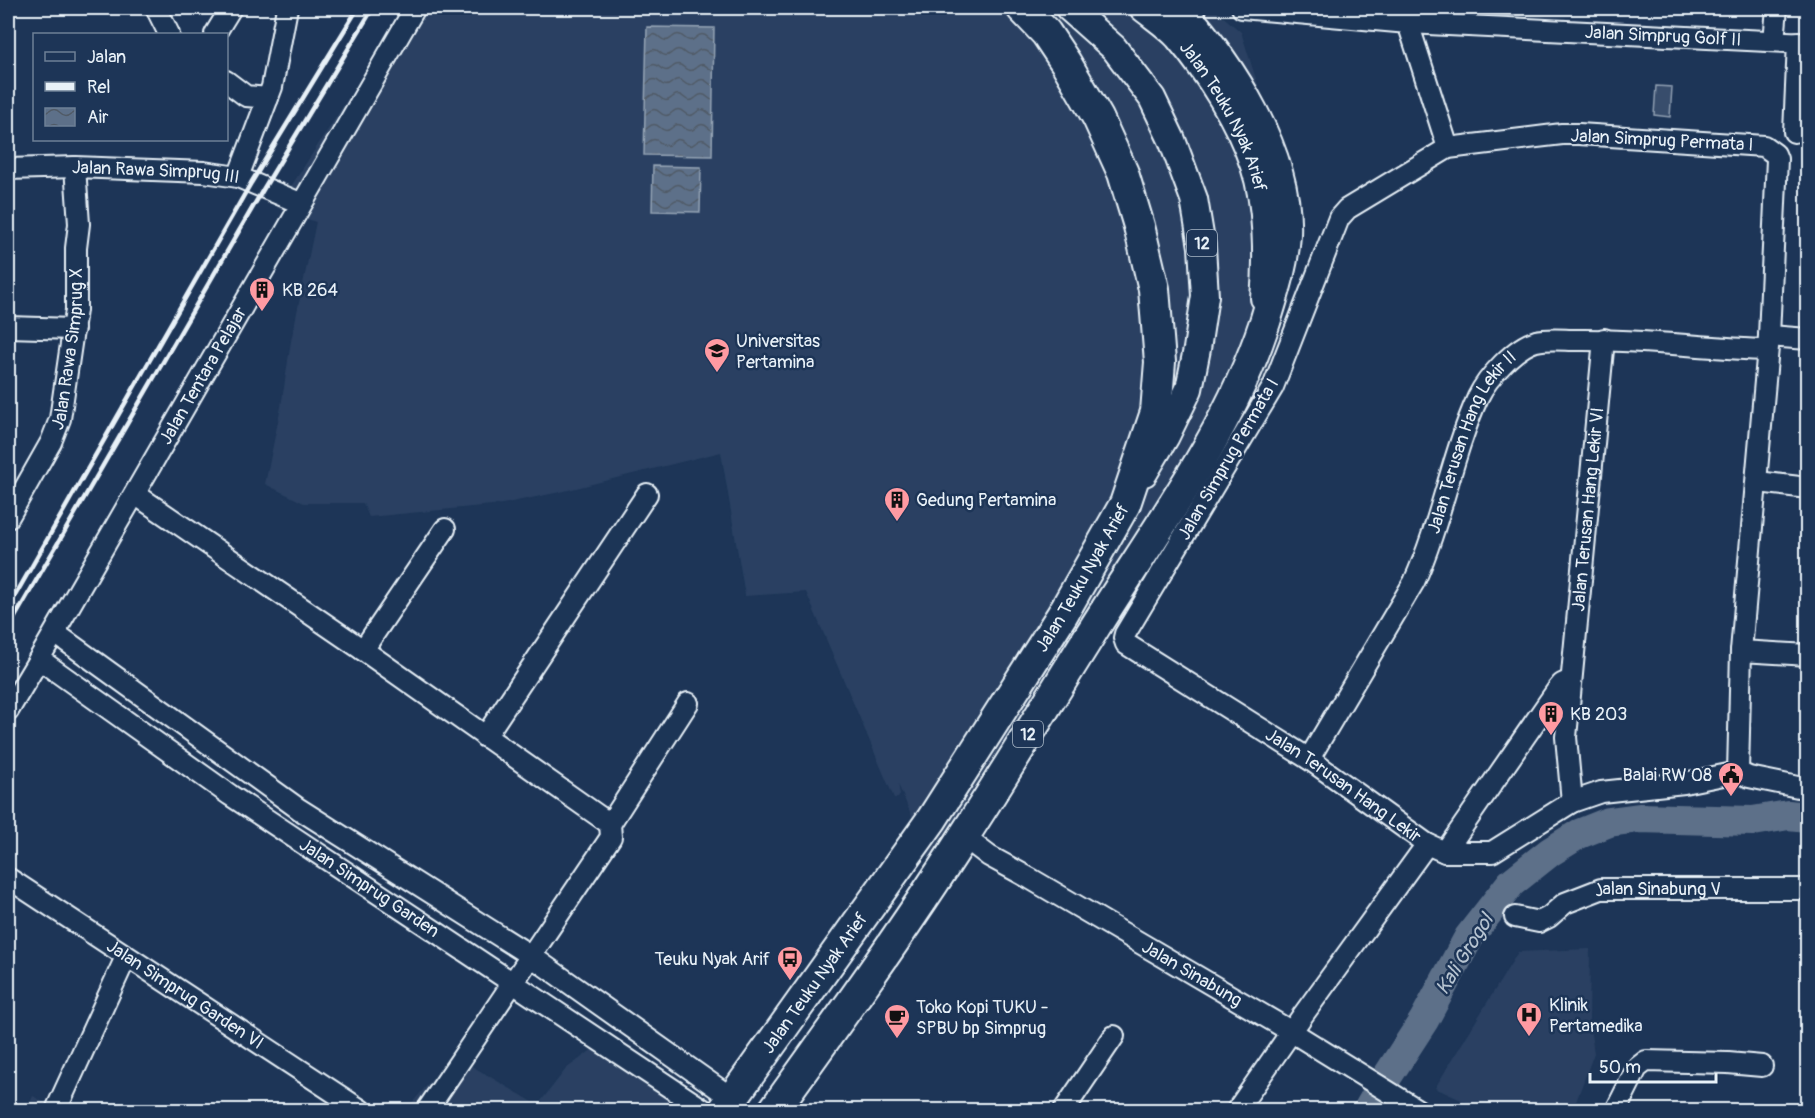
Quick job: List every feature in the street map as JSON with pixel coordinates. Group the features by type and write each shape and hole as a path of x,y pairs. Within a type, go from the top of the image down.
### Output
{"highway":[{"path":"1022,8 1046,33 1098,118 1123,173 1154,289 1160,362 1156,412 1125,504"},
{"path":"1179,8 1223,61 1252,112 1271,153 1281,192 1285,233 1280,277 1258,342"},
{"name":"Jalan Teuku Nyak Arief","path":"774,1110 866,985 964,837 1091,632 1197,469 1238,393 1258,342"},
{"name":"Jalan Teuku Nyak Arief","path":"729,1105 932,819 1062,615 1125,504"}],"main road":[{"name":"Jalan Teuku Nyak Arief","path":"1069,8 1114,48 1152,98 1172,140 1194,199 1202,247 1205,296 1189,389 1166,436 1125,504"},
{"name":"Jalan Teuku Nyak Arief","path":"1143,8 1177,36 1223,97 1255,167 1266,224 1266,280 1258,342"}],"street":[{"path":"156,8 168,33"},
{"path":"216,33 231,8"},
{"path":"238,177 268,98 286,8"},
{"name":"Jalan Tentara Pelajar","path":"8,711 135,494 300,203 415,8"},
{"name":"Jalan Simprug Golf II","path":"1242,8 1408,23 1803,42"},
{"path":"1774,41 1777,8"},
{"path":"1408,23 1448,148"},
{"path":"1794,132 1803,42"},
{"path":"228,82 246,96 268,98"},
{"name":"Jalan Simprug Permata I","path":"1124,641 1125,634 1273,387 1339,218 1347,209 1448,148 1562,134 1579,134 1764,146 1773,150 1777,159 1768,343"},
{"name":"Jalan Rawa Simprug III","path":"8,170 75,167 204,172 238,177 300,203"},
{"name":"Jalan Rawa Simprug X","path":"8,515 51,442 60,418 76,310 76,248 79,224 75,167"},
{"path":"8,327 74,329"},
{"name":"Jalan Terusan Hang Lekir II","path":"1309,759 1414,582 1450,472 1479,396 1487,382 1515,352 1537,340 1604,339 1680,346 1768,343 1808,339"},
{"name":"Jalan Terusan Hang Lekir VI","path":"1572,802 1566,737 1604,339"},
{"path":"1738,772 1741,651 1758,482 1768,343"},
{"path":"1758,482 1808,488"},
{"path":"135,494 363,650 610,824"},
{"path":"485,737 647,494"},
{"path":"363,650 444,529"},
{"name":"Jalan Simprug Garden","path":"55,633 299,809 531,956 729,1105"},
{"name":"Jalan Terusan Hang Lekir","path":"1124,641 1309,759 1436,848 1292,1032"},
{"path":"1741,651 1808,655"},
{"name":"Jalan Simprug Garden","path":"39,659 230,795 704,1110"},
{"path":"1436,848 1557,690 1562,684 1571,680"},
{"path":"427,1110 611,837 610,824 688,703"},
{"path":"230,795 248,772"},
{"path":"1436,848 1492,852 1572,802 1601,792 1684,783 1738,772 1749,777 1808,789"},
{"path":"283,830 299,809"},
{"name":"Jalan Sinabung","path":"964,837 988,856 1292,1032 1418,1110"},
{"name":"Jalan Simprug Garden VI","path":"8,878 361,1110"},
{"name":"Jalan Sinabung V","path":"1515,917 1539,922 1549,917 1565,903 1601,889 1808,889"},
{"path":"56,1110 126,957"},
{"path":"1237,1110 1292,1032"},
{"path":"1064,1110 1114,1036"},
{"path":"1616,1110 1637,1068 1646,1061 1762,1066"}],"shaded area":[{"name":"Universitas Pertamina","path":"407,8 1213,8 1241,32 1301,220 1253,373 937,875 898,784 900,795 894,798 806,592 745,596 721,452 502,504 369,517 363,503 304,503 265,484 281,407 291,341 316,222 277,208"},
{"path":"1656,86 1672,87 1670,117 1654,115"},
{"name":"Klinik Pertamedika","path":"1590,949 1589,1022 1594,1053 1573,1110 1483,1110 1435,1088 1518,952"},
{"path":"597,1046 691,1110 406,1110 453,1055 538,1105 566,1069"},
{"path":"33,1096 57,1110 27,1110"}],"water":[{"path":"647,27 714,28 712,156 644,155"},
{"path":"653,166 701,167 700,212 652,211"}],"waterway":[{"name":"Kali Grogol","path":"1368,1110 1424,1020 1469,937 1511,883 1550,852 1579,834 1609,822 1639,818 1753,821 1788,815 1808,817"}],"railway":[{"path":"8,608 251,183 358,8"},
{"path":"8,629 264,188 373,8"}],"place":[{"name":"KB 264","path":"262,313"},
{"name":"Universitas Pertamina","path":"717,374"},
{"name":"Gedung Pertamina","path":"897,523"},
{"name":"KB 203","path":"1551,737"},
{"name":"Balai RW 08","path":"1731,798"},
{"name":"Teuku Nyak Arif","path":"790,982"},
{"name":"Klinik Pertamedika","path":"1529,1038"},
{"name":"Toko Kopi TUKU - SPBU bp Simprug","path":"897,1040"}]}
